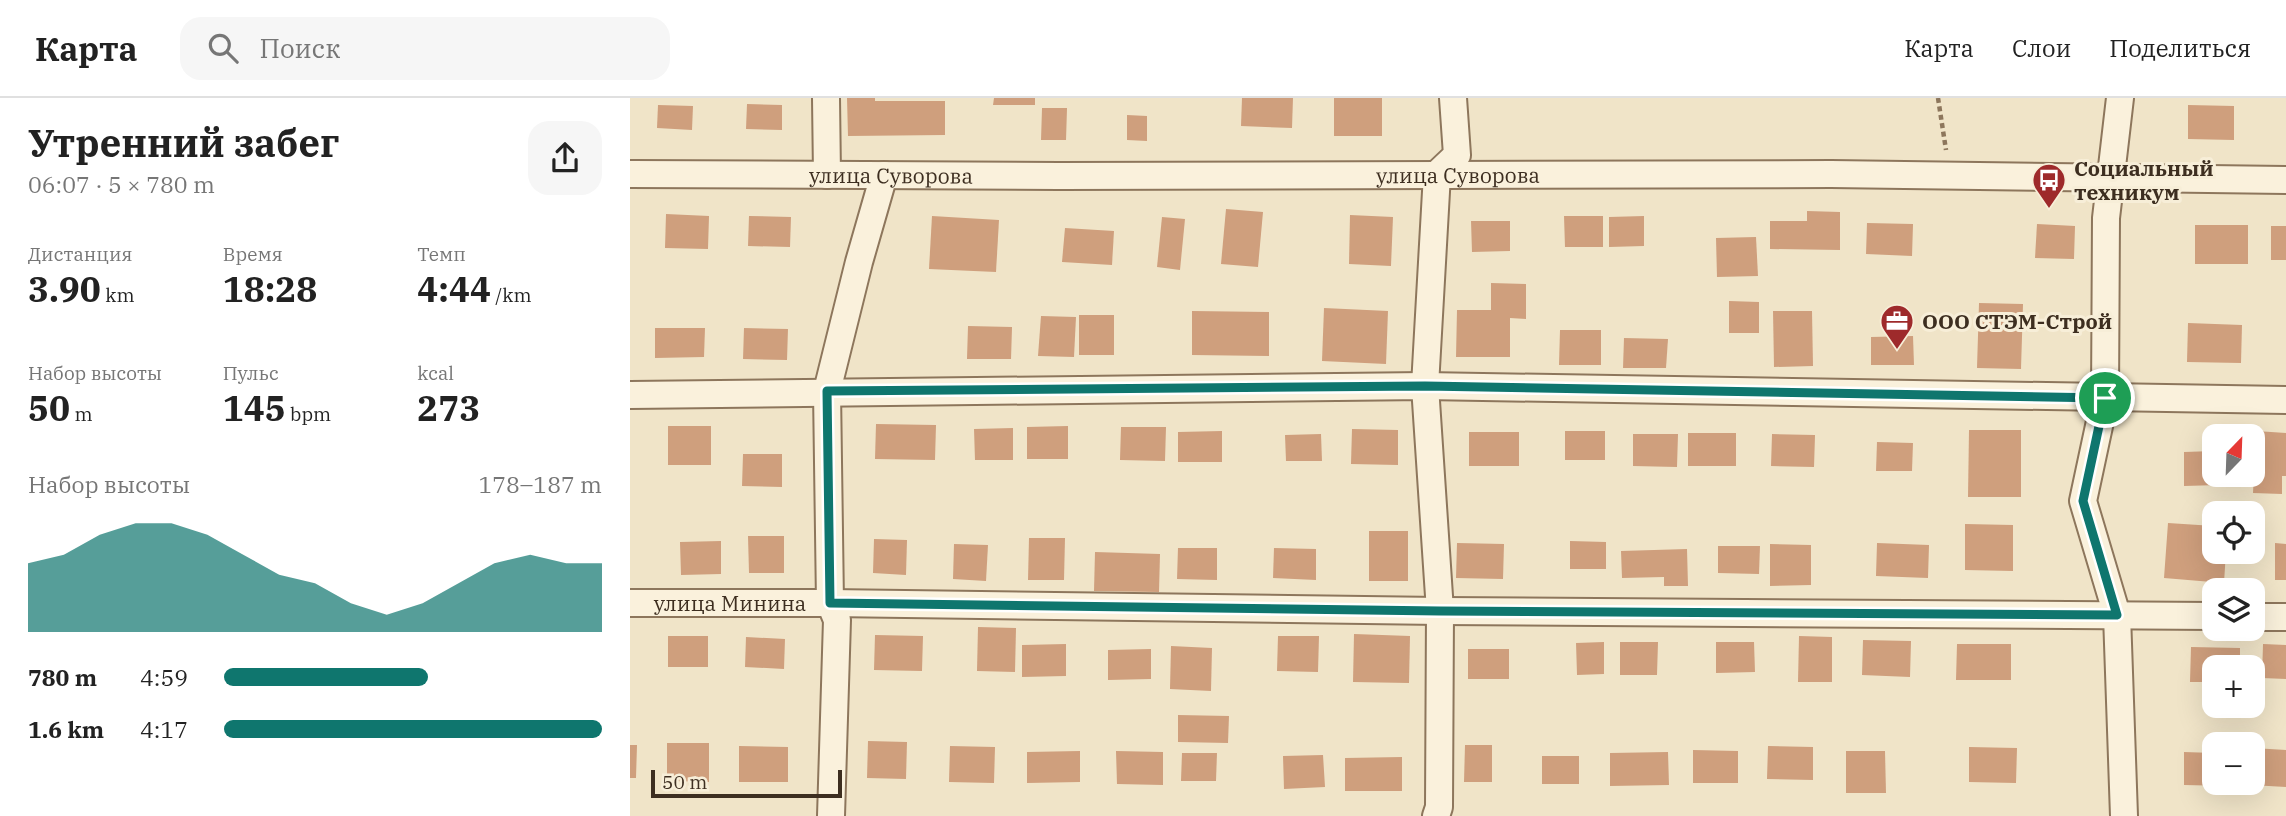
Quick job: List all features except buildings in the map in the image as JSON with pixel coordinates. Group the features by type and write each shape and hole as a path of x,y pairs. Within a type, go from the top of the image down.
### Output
{"street":[{"path":"825,98 827,175"},
{"path":"1436,816 1439,807 1440,611 1425,386 1437,174 1457,155 1452,98"},
{"path":"2120,98 2106,218 2105,398 2083,501 2117,615 2124,816"},
{"name":"улица Суворова","path":"630,174 1437,174 2286,180"},
{"path":"831,816 837,621 830,603 827,391 884,175"},
{"path":"630,395 1425,386 2286,400"},
{"name":"улица Минина","path":"630,603 2202,616"},
{"path":"2265,617 2286,617"}],"path":[{"path":"1938,98 1950,176"}],"place":[{"name":"Социальный техникум","path":"2049,210"},
{"name":"ООО СТЭМ-Строй","path":"1897,351"}],"route":[{"path":"1425,386 2105,398 2083,501 2117,615 1440,611 830,603 827,391 1425,386"}]}
